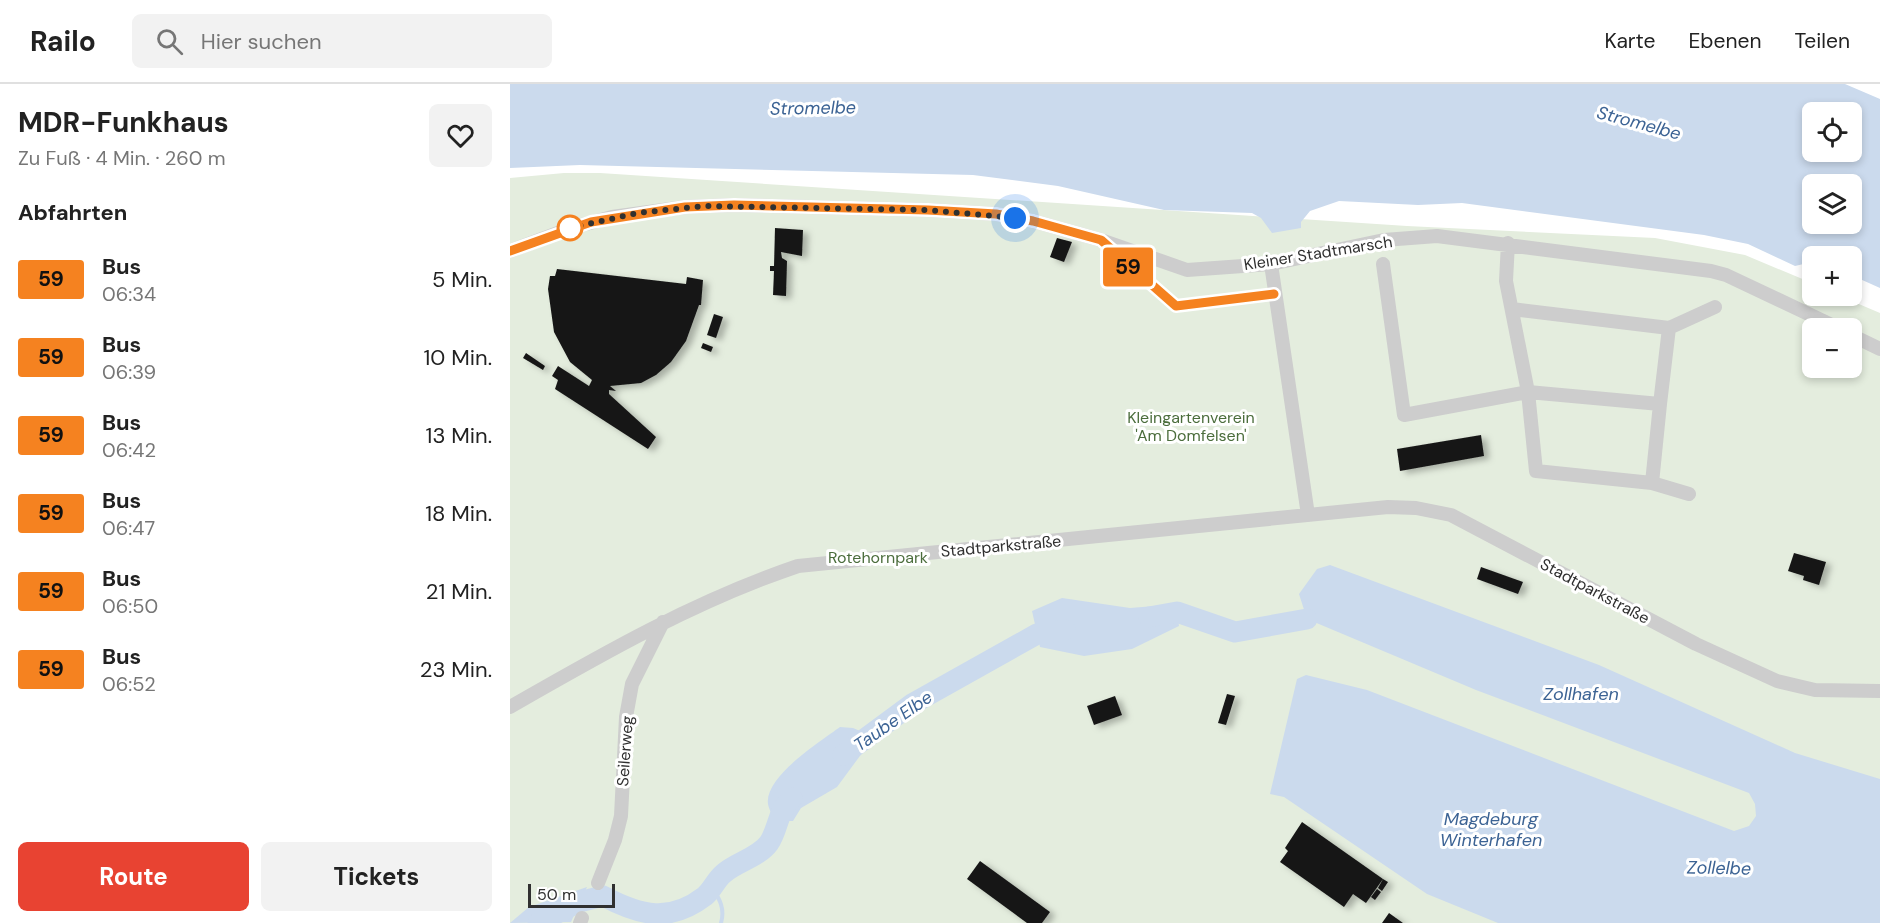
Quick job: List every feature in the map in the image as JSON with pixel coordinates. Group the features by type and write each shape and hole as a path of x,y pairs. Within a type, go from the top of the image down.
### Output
{"street":[{"name":"Kleiner Stadtmarsch","path":"510,251 571,228 612,217 685,207 734,205 996,214 1033,221 1101,240 1187,270 1271,264 1384,240 1437,236 1508,243 1711,271 1816,318"},
{"path":"1508,243 1506,281 1528,392 1536,471 1652,483 1689,494"},
{"path":"1271,264 1308,515"},
{"path":"1383,264 1404,415 1528,392 1660,404"},
{"path":"1512,309 1669,328 1715,307"},
{"path":"1652,483 1669,328"},
{"path":"1862,340 1880,349"},
{"name":"Stadtparkstraße","path":"510,707 663,622 732,589 798,566 1388,507 1416,508 1451,515 1696,644 1777,681 1815,690 1880,691"},
{"name":"Seilerweg","path":"598,883 615,840 621,816 627,717 632,684 663,622"}],"green space":[{"name":"Rotehornpark","path":"564,173 600,173 1407,226 1655,238 1745,255 1802,279 1802,306 1862,305 1880,313 1880,923 510,923 510,178"}],"water":[{"name":"Stromelbe","path":"510,84 1845,84 1880,99 1880,288 1862,280 1862,246 1802,246 1802,264 1795,266 1748,244 1704,235 1462,203 1418,205 1339,201 1310,211 1301,222 1301,228 1272,233 1261,218 1252,213 1164,210 1058,186 973,175 580,165 510,168"},
{"name":"Magdeburg Winterhafen","path":"1330,565 1599,665 1795,753 1880,779 1880,923 1498,923 1427,894 1284,797 1270,794 1297,679 1306,675 1367,690 1734,831 1749,826 1756,816 1755,804 1749,793 1476,690 1307,619 1299,594 1317,569"},
{"path":"1062,598 1130,608 1167,605 1177,612 1179,626 1132,649 1084,656 1040,647 1032,611"},
{"path":"840,727 853,728 865,733 868,745 837,787 801,808 793,821 776,821 768,804 769,794 775,783 795,761"},
{"path":"587,887 571,922 510,923 529,907"}],"building":[{"path":"775,228 803,230 802,256 781,252 782,258 787,261 786,296 773,295 774,271 770,271 770,266 774,266"},
{"path":"1057,238 1072,242 1064,262 1050,257"},
{"path":"557,269 686,284 687,277 703,280 701,305 699,305 686,341 671,362 656,375 641,383 610,386 616,391 609,390 609,394 656,437 648,449 555,389 558,380 552,376 558,366 589,386 592,380 570,362 554,332 548,289 550,276 555,276"},
{"path":"714,314 723,317 716,338 707,335"},
{"path":"703,343 713,347 711,352 701,348"},
{"path":"526,353 545,366 543,370 523,358"},
{"path":"1481,435 1484,456 1400,471 1397,449"},
{"path":"1794,553 1826,562 1819,585 1803,580 1804,576 1788,571"},
{"path":"1481,567 1523,582 1518,594 1477,579"},
{"path":"1227,694 1235,696 1226,725 1218,723"},
{"path":"1115,696 1122,715 1094,725 1087,706"},
{"path":"1302,822 1383,879 1366,903 1353,894 1344,907 1280,862 1288,851 1285,848"},
{"path":"980,861 1050,912 1042,923 1027,923 967,879"},
{"path":"1383,879 1388,882 1382,891 1378,888"},
{"path":"1377,889 1381,892 1375,900 1371,897"},
{"path":"1389,913 1403,923 1382,923"}],"waterway":[{"name":"Taube Elbe","path":"1149,617 1177,612 1235,632 1307,619"},
{"name":"Taube Elbe","path":"843,755 912,704 1037,634 1065,630"},
{"name":"Taube Elbe","path":"538,923 579,902 603,896 630,908 655,914 680,910 692,905 705,896 728,870 753,856 769,843 783,808 792,798"},
{"path":"712,888 721,904 721,923"}],"bus line":[{"name":"59","path":"510,251 591,222 685,207 734,205 928,210 996,214 1033,221 1101,240 1128,267 1176,306 1274,294"}],"route":[{"path":"570,228 612,217 665,209 734,205 928,210 996,214 1015,218"}],"park label":[{"name":"Kleingartenverein 'Am Domfelsen'","path":"1191,426"}],"water label":[{"name":"Zollhafen","path":"1581,694"},
{"name":"Zollelbe","path":"1719,868"}]}
